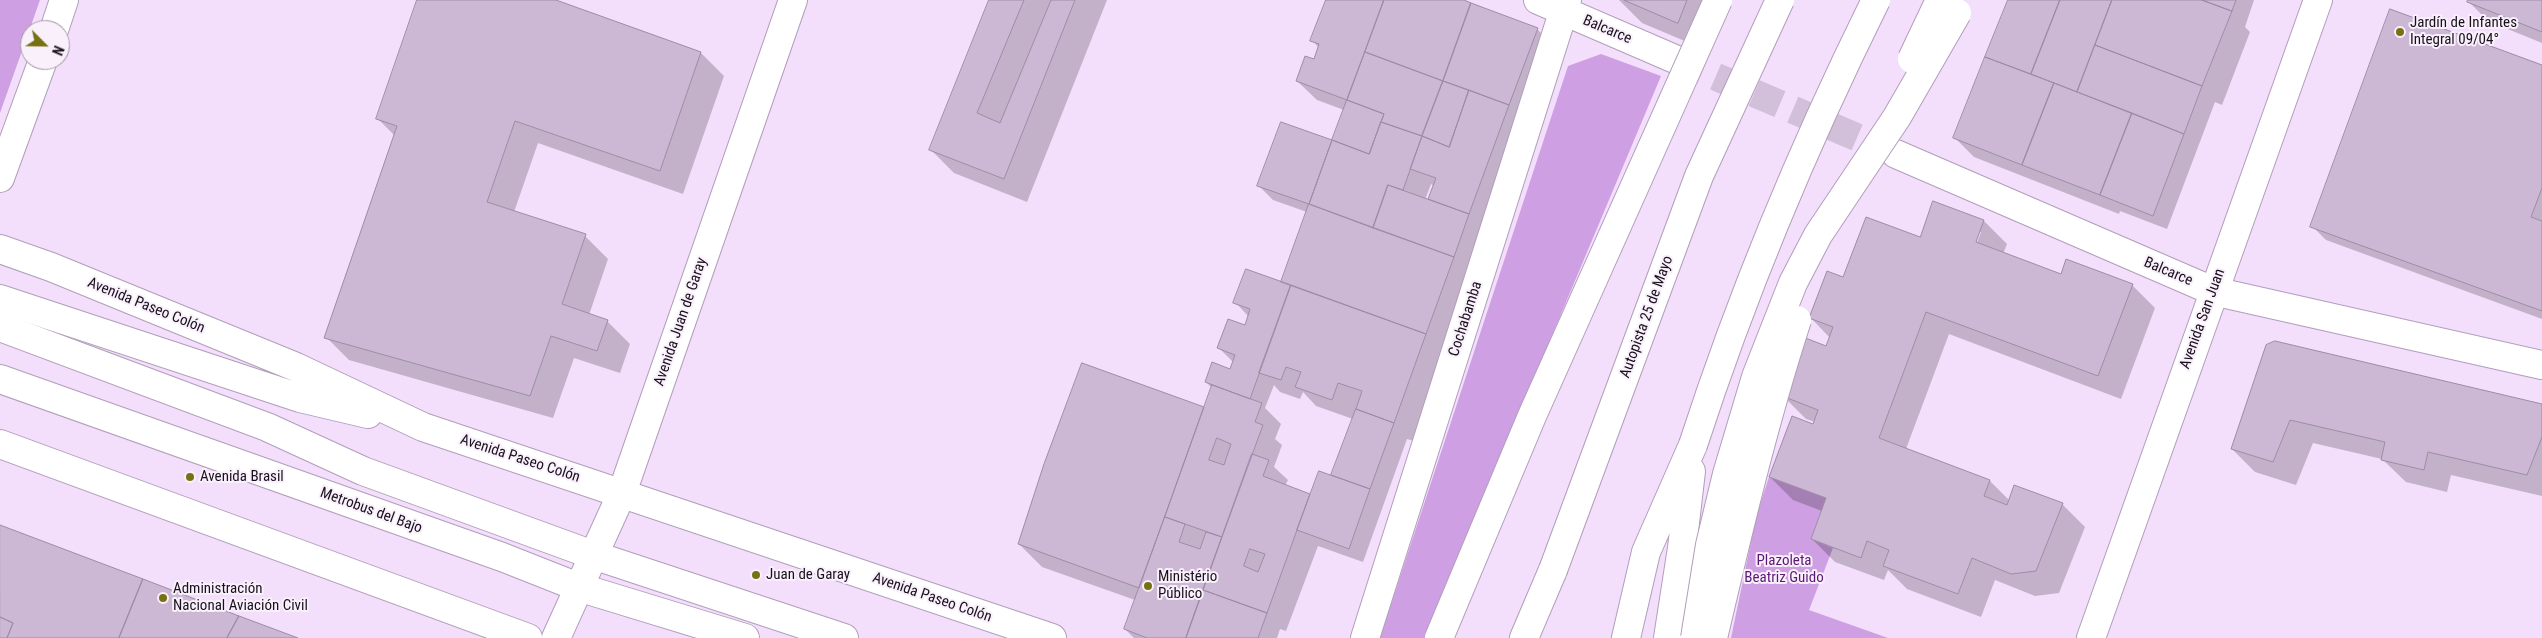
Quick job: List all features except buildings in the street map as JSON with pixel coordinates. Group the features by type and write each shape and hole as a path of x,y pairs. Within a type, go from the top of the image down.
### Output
{"main road":[{"path":"57,20 64,0"},
{"name":"Avenida Juan de Garay","path":"556,638 622,493 793,0"},
{"name":"Balcarce","path":"1538,0 1566,6 1677,60"},
{"path":"1439,638 1532,416 1718,0"},
{"name":"Autopista 25 de Mayo","path":"1524,638 1554,570 1699,176 1780,0"},
{"path":"1626,638 1646,552 1693,445 1714,380 1762,258 1837,79 1876,0"},
{"path":"1714,638 1748,487 1769,405 1799,312 1940,0"},
{"path":"1695,638 1710,545 1727,474 1756,377 1793,283 1823,227 1875,152 1926,69 1963,0"},
{"name":"Avenida San Juan","path":"2091,638 2318,0"},
{"name":"Cochabamba","path":"1365,638 1566,6"},
{"path":"0,178 39,70"},
{"name":"Balcarce","path":"1896,154 2213,291 2542,366"},
{"name":"Avenida Paseo Colón","path":"0,249 51,266 296,367 423,427 1052,638"},
{"path":"0,299 300,398 423,427"},
{"path":"0,327 266,427 363,471"},
{"path":"0,346 261,442 363,471 593,555 844,638"},
{"name":"Metrobus del Bajo","path":"0,379 502,557 578,587 745,638"},
{"path":"0,444 528,638"},
{"path":"1668,638 1682,548 1693,445"},
{"path":"1535,638 1554,570"}],"green space":[{"path":"0,0 40,0 33,20 20,20 20,56 0,113"},
{"path":"1601,54 1661,76 1425,638 1380,638 1568,66"},
{"name":"Plazoleta Beatriz Guido","path":"1769,477 1826,498 1811,539 1833,548 1809,610 1888,638 1731,638 1757,513"}],"tunnel":[{"path":"1677,60 1896,154"}],"place":[{"name":"Jardín de Infantes Integral 09/04°","path":"2400,32"},
{"name":"Avenida Brasil","path":"190,477"},
{"name":"Juan de Garay","path":"756,575"},
{"name":"Ministério Público","path":"1148,586"},
{"name":"Administración Nacional Aviación Civil","path":"163,598"}]}
